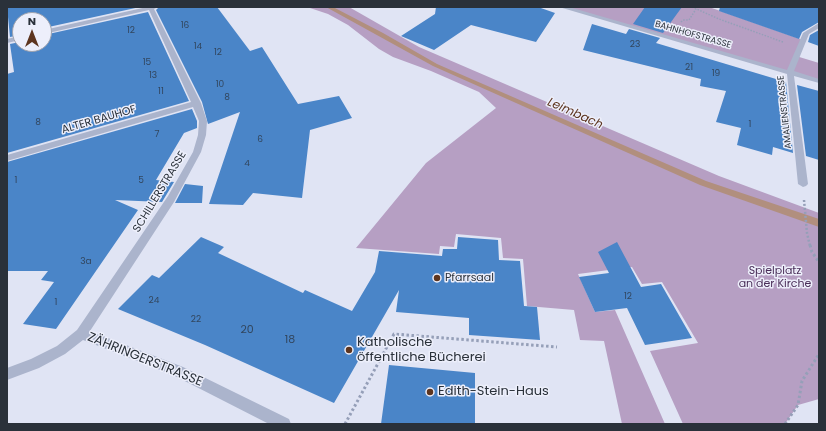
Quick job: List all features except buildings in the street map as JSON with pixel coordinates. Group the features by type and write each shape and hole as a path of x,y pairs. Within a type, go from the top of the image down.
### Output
{"street":[{"path":"52,30 152,7"},
{"name":"SCHILLERSTRASSE","path":"81,334 172,199 197,152 202,135 203,121 197,103 152,7"},
{"name":"BAHNHOFSTRASSE","path":"562,7 819,81"},
{"name":"AMALIENSTRASSE","path":"803,184 790,72 806,33 819,25"},
{"name":"ALTER BAUHOF","path":"7,158 197,103"},
{"name":"ZÄHRINGERSTRASSE","path":"7,374 34,364 61,350 81,334 129,351 178,371 284,424"}],"path":[{"path":"692,7 799,48"},
{"path":"680,25 683,20 689,20 696,9"},
{"path":"803,184 807,233 812,252 819,262"},
{"path":"345,424 394,334 557,347"},
{"path":"785,424 798,405 802,381 819,354"}],"green space":[{"name":"Spielplatz an der Kirche","path":"307,7 349,7 419,47 719,176 819,213 819,399 798,405 785,424 683,424 650,351 698,343 662,282 642,284 632,267 578,274 595,312 615,310 665,424 622,424 604,341 580,340 574,310 527,306 523,259 503,258 501,238 456,234 454,247 440,246 439,254 356,248 426,163 496,108 479,92 431,71 393,57 379,49 348,25 328,14"},
{"path":"562,7 709,7 803,40 796,56 819,63 819,81"}],"waterway":[{"name":"Leimbach","path":"329,7 381,34 435,65 703,183 819,223"}],"place":[{"name":"Pfarrsaal","path":"437,278"},
{"name":"Katholische öffentliche Bücherei","path":"349,350"},
{"name":"Edith-Stein-Haus","path":"430,392"}]}
